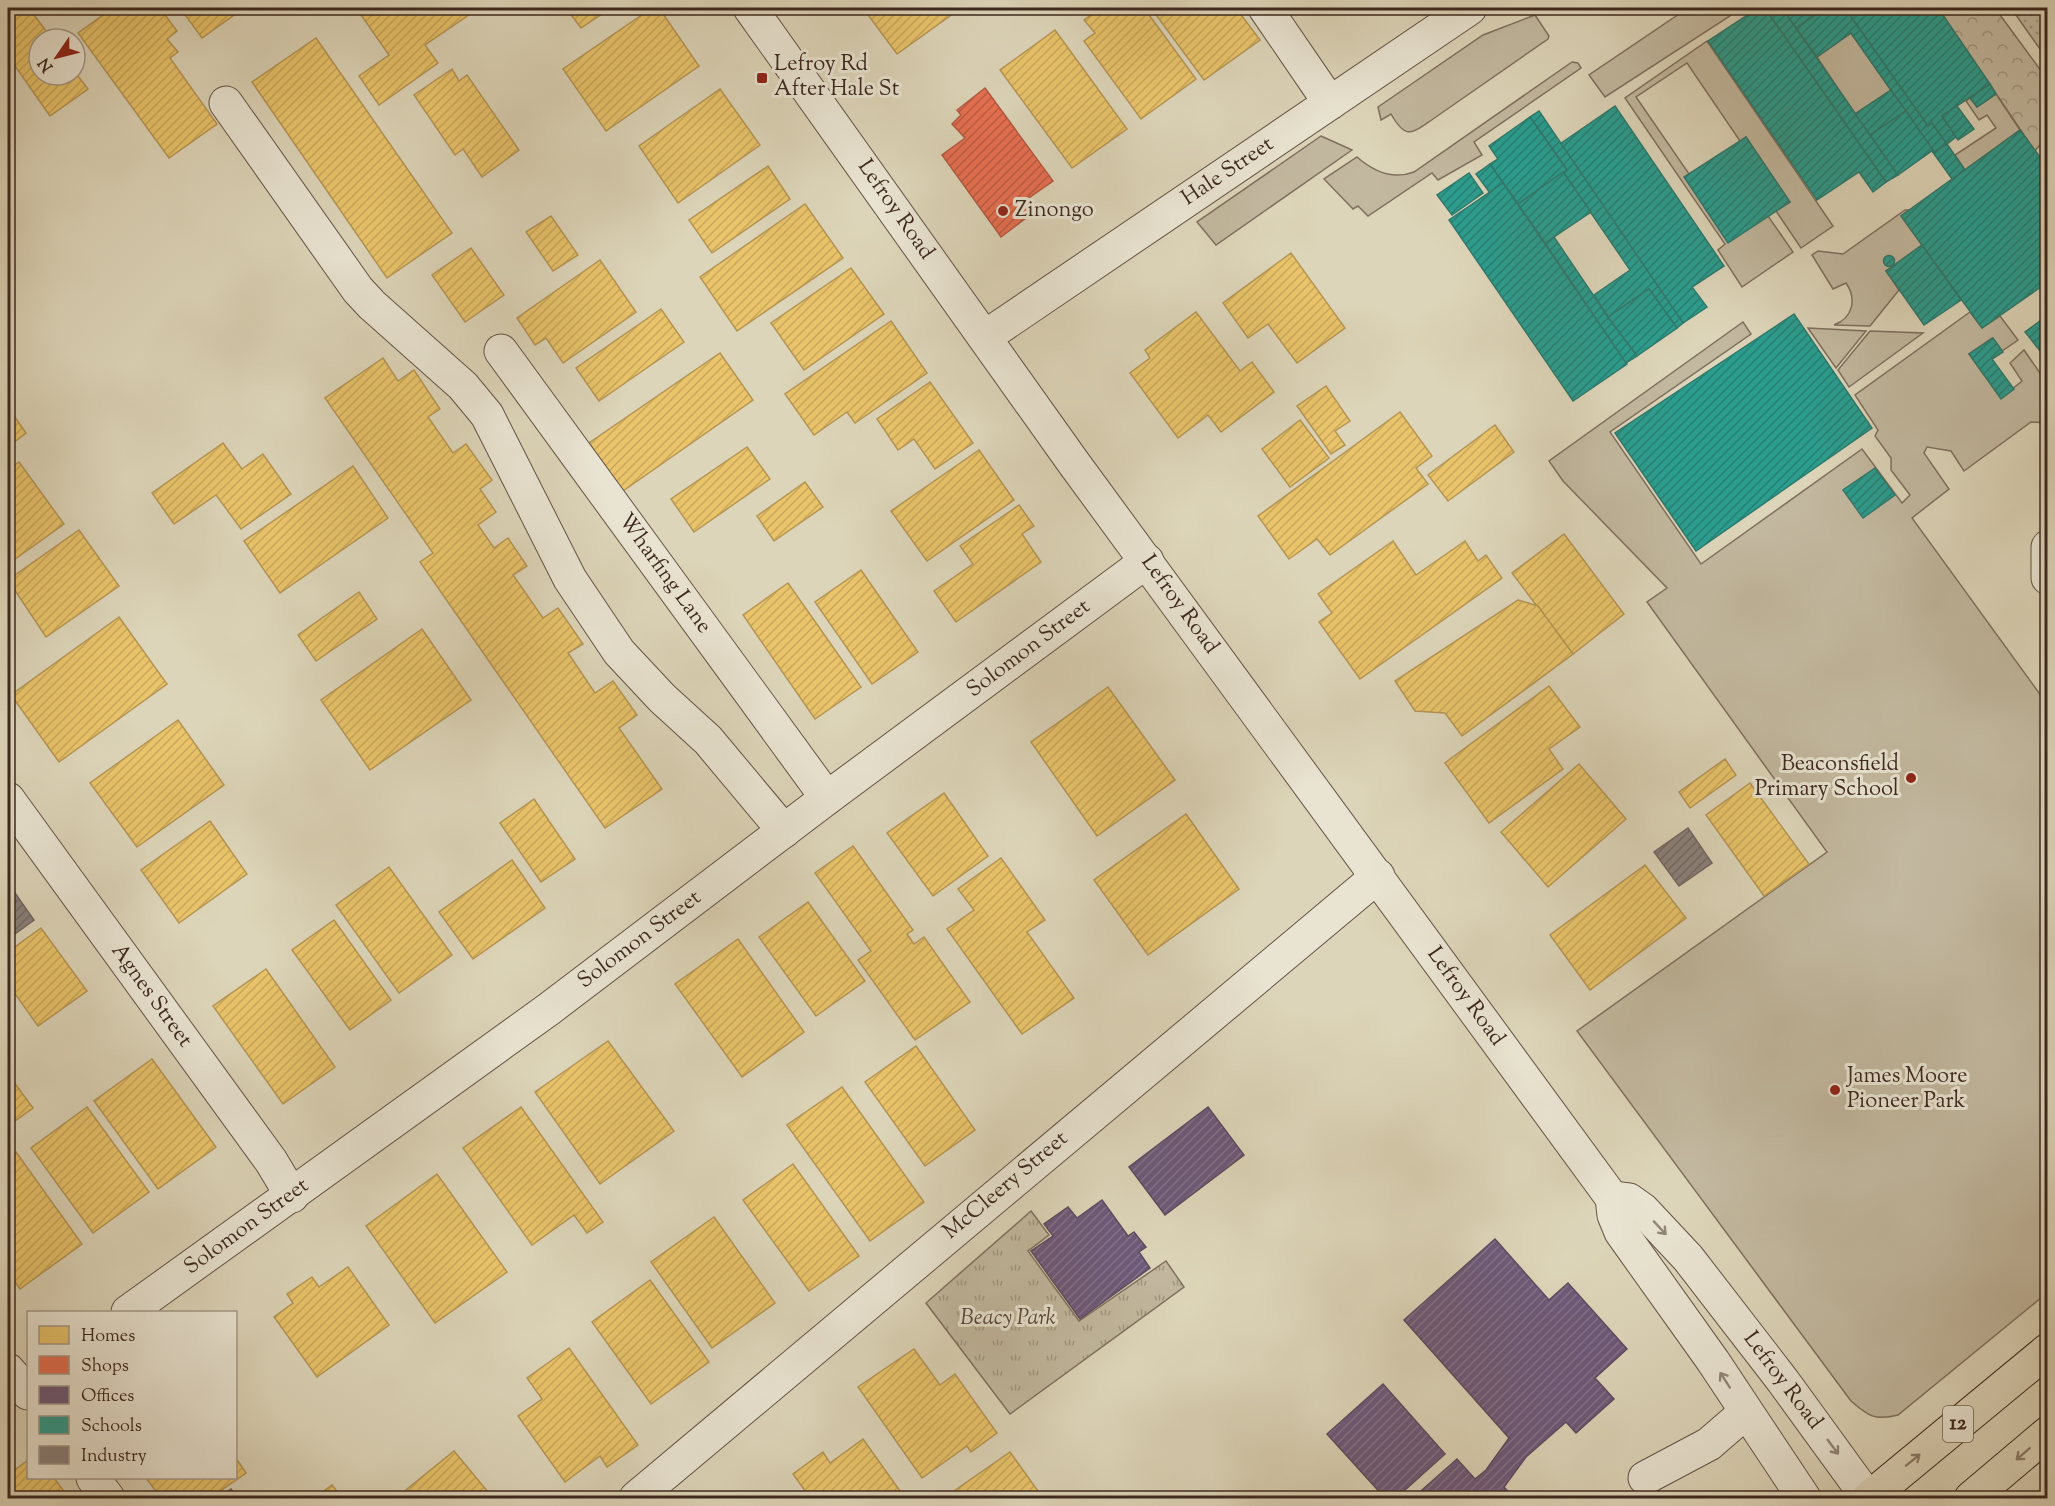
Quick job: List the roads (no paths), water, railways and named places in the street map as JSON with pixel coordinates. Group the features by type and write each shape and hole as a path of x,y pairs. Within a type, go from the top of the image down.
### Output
{"main road":[{"name":"12","path":"1869,1498 2048,1350"},
{"path":"1971,1498 2048,1432"}],"street":[{"name":"Lefroy Road","path":"750,8 1147,561 1612,1198 1614,1215 1621,1232 1803,1498"},
{"path":"1265,8 1330,103"},
{"name":"Hale Street","path":"985,337 1470,8"},
{"path":"225,103 358,290 464,386 487,416 570,579 619,652 662,698 708,740 784,831"},
{"name":"Wharfing Lane","path":"501,351 827,798"},
{"path":"2048,547 2048,578"},
{"name":"Solomon Street","path":"129,1311 549,1009 827,798 1147,561"},
{"name":"Agnes Street","path":"8,799 271,1161 292,1196"},
{"name":"McCleery Street","path":"636,1498 1378,876"},
{"name":"Lefroy Road","path":"1612,1198 1629,1200 1643,1210 1688,1258 1869,1498"},
{"path":"1645,1478 1709,1444 1746,1412"},
{"path":"94,1479 108,1498"}],"place":[{"name":"Lefroy Rd After Hale St","path":"762,78"},
{"name":"Zinongo","path":"1003,211"},
{"name":"Beaconsfield Primary School","path":"1911,778"},
{"name":"James Moore Pioneer Park","path":"1835,1090"}],"park label":[{"name":"Beacy Park","path":"1008,1319"}]}
